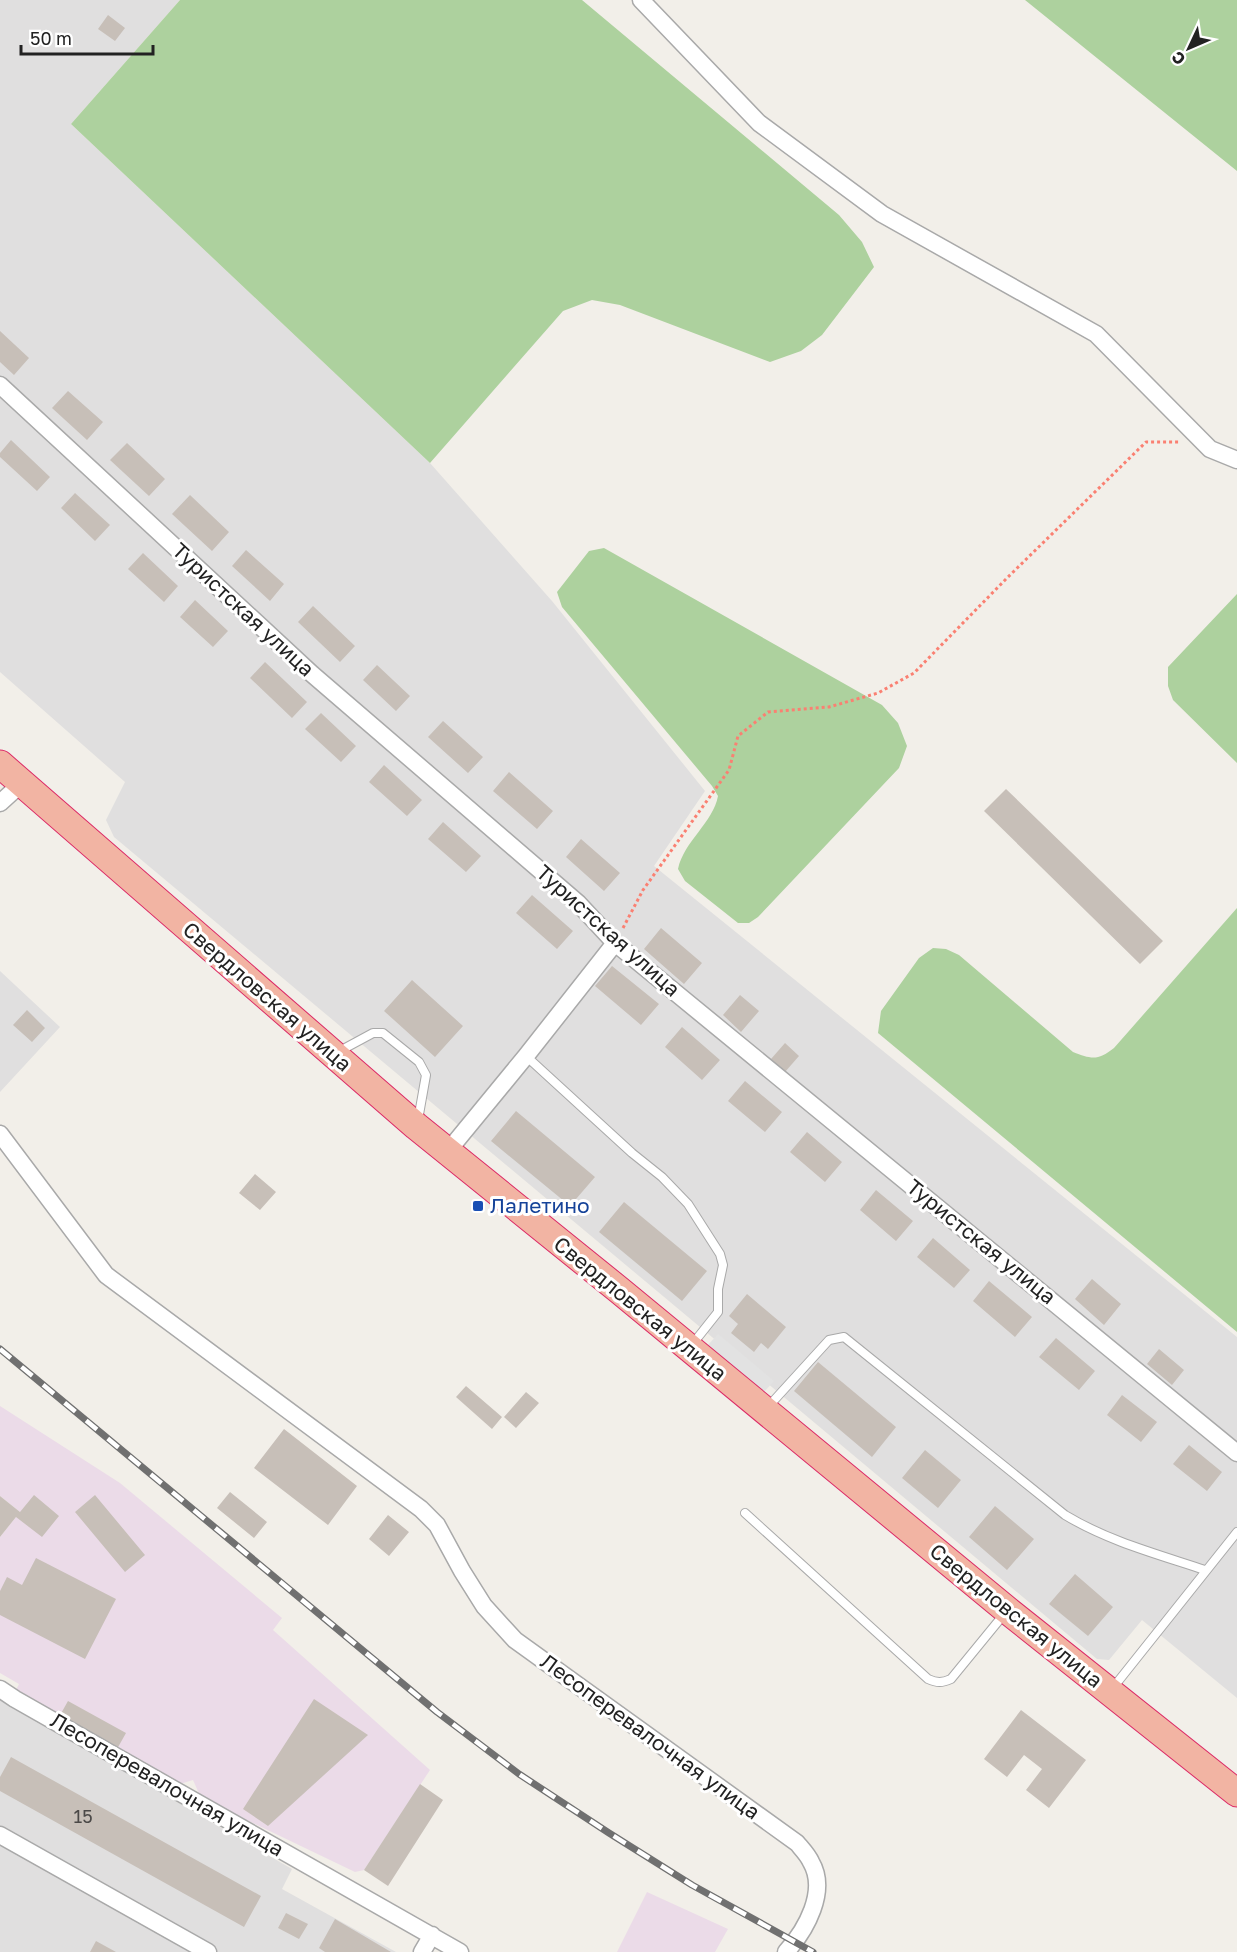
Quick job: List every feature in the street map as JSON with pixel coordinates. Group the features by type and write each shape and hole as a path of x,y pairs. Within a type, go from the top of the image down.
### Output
{"highway":[{"name":"Свердловская улица","path":"0,764 416,1126 1007,1610 1237,1793"}],"street":[{"path":"641,0 759,123 882,214 1096,334 1210,449 1237,460"},
{"name":"Туристская улица","path":"0,385 312,674 578,903 615,943 1237,1453"},
{"path":"0,803 22,783"},
{"path":"448,1151 615,943"},
{"name":"Лесоперевалочная улица","path":"0,1134 106,1275 421,1509 437,1525 484,1606 515,1640 797,1843 813,1863 818,1890 806,1923 786,1952"},
{"name":"Лесоперевалочная улица","path":"0,1689 460,1952"},
{"path":"0,1835 182,1946 208,1952"},
{"path":"422,1952 432,1935"}],"lane":[{"path":"333,1055 373,1033 383,1033 419,1062 426,1075 416,1126"},
{"path":"526,1056 632,1153 662,1177 688,1204 720,1254 723,1265 718,1289 718,1312 689,1349"},
{"path":"764,1410 829,1340 844,1337 1065,1515 1108,1538 1205,1570"},
{"path":"745,1513 928,1679 936,1683 951,1679 1007,1610"},
{"path":"1109,1692 1237,1532"}],"path":[{"path":"615,943 643,890 729,771 738,736 768,712 829,707 878,693 914,673 1146,442 1182,442 1210,449"}],"shaded area":[{"path":"0,0 180,0 71,124 430,463 552,601 705,791 654,866 1237,1337 1237,1698 1142,1620 1109,1660 1097,1659 114,837 106,820 125,782 0,672"},
{"path":"0,971 60,1027 0,1092"},
{"path":"718,1334 774,1381 763,1393 707,1346"},
{"path":"0,1406 120,1483 282,1618 273,1630 430,1770 364,1870 355,1872 201,1798 193,1780 180,1784 15,1692 19,1684 0,1673 0,1537 20,1512 0,1496"},
{"path":"0,1699 292,1869 282,1889 396,1952 0,1952"},
{"path":"647,1892 728,1929 715,1952 617,1952"}],"green space":[{"path":"180,0 582,0 839,215 862,242 874,267 822,335 801,351 770,362 620,305 592,300 563,311 430,463 71,124"},
{"path":"1025,0 1237,0 1237,171"},
{"path":"604,548 882,705 898,723 907,746 899,768 758,917 749,923 738,923 685,881 678,869 686,850 715,806 718,796 562,607 557,592 589,551"},
{"path":"1237,594 1237,763 1173,700 1168,686 1168,667"},
{"path":"1237,908 1237,1332 878,1033 881,1011 919,958 933,948 946,949 959,955 1073,1052 1094,1058 1099,1057 1114,1048"}],"building":[{"path":"108,15 125,28 115,41 98,29"},
{"path":"0,331 29,358 14,375 0,362"},
{"path":"68,391 103,422 87,440 52,408"},
{"path":"11,440 50,477 37,491 0,457 0,453"},
{"path":"127,443 165,479 149,496 110,460"},
{"path":"75,493 110,525 95,541 61,508"},
{"path":"190,495 229,532 212,551 172,514"},
{"path":"246,550 284,584 270,601 232,566"},
{"path":"143,553 178,586 164,602 128,569"},
{"path":"195,600 228,631 213,647 180,617"},
{"path":"313,606 355,646 340,662 298,622"},
{"path":"265,662 307,702 292,718 250,678"},
{"path":"377,665 410,696 396,711 363,680"},
{"path":"321,713 356,746 341,762 305,729"},
{"path":"443,721 483,757 468,773 428,737"},
{"path":"384,765 422,800 407,816 369,782"},
{"path":"509,772 553,811 537,829 493,791"},
{"path":"1006,789 1163,941 1140,964 984,811"},
{"path":"443,822 481,856 466,872 428,839"},
{"path":"581,839 620,873 604,891 566,857"},
{"path":"532,895 573,931 557,949 516,913"},
{"path":"661,928 702,963 684,984 644,949"},
{"path":"612,966 659,1004 641,1025 595,986"},
{"path":"412,980 463,1026 435,1057 384,1011"},
{"path":"740,995 759,1011 741,1032 723,1015"},
{"path":"27,1010 45,1028 32,1042 13,1025"},
{"path":"682,1027 720,1060 702,1080 665,1047"},
{"path":"785,1043 799,1056 785,1072 771,1059"},
{"path":"745,1081 782,1112 765,1132 728,1101"},
{"path":"516,1111 595,1177 570,1206 491,1141"},
{"path":"807,1132 842,1162 825,1182 790,1152"},
{"path":"255,1174 276,1192 260,1210 239,1193"},
{"path":"876,1190 913,1221 896,1241 860,1210"},
{"path":"624,1202 707,1271 682,1301 599,1232"},
{"path":"933,1238 970,1270 954,1288 917,1257"},
{"path":"1092,1279 1121,1304 1104,1325 1075,1299"},
{"path":"989,1281 1032,1317 1015,1337 973,1301"},
{"path":"747,1294 786,1327 768,1349 761,1343 754,1352 731,1333 738,1324 729,1316"},
{"path":"1056,1338 1095,1371 1079,1390 1039,1357"},
{"path":"1159,1349 1184,1370 1172,1385 1147,1364"},
{"path":"818,1362 896,1427 872,1457 794,1391"},
{"path":"466,1386 502,1417 492,1429 456,1397"},
{"path":"526,1392 539,1403 516,1428 504,1417"},
{"path":"1122,1395 1157,1422 1141,1442 1107,1415"},
{"path":"284,1429 357,1486 328,1525 254,1468"},
{"path":"1189,1445 1222,1472 1207,1491 1173,1464"},
{"path":"925,1450 961,1480 938,1508 902,1478"},
{"path":"230,1492 267,1522 254,1538 217,1508"},
{"path":"34,1495 59,1516 42,1537 16,1517 0,1537 0,1496 20,1512"},
{"path":"95,1495 145,1555 125,1572 75,1512"},
{"path":"995,1506 1034,1539 1007,1570 969,1537"},
{"path":"388,1515 409,1532 389,1556 369,1539"},
{"path":"36,1558 116,1599 85,1659 0,1615 0,1591 7,1577 22,1585"},
{"path":"1075,1574 1113,1607 1088,1636 1049,1604"},
{"path":"314,1699 368,1735 268,1826 243,1809"},
{"path":"68,1701 126,1733 117,1749 59,1717"},
{"path":"1021,1710 1086,1760 1049,1808 1026,1790 1042,1769 1024,1755 1007,1777 984,1759"},
{"path":"11,1757 261,1896 244,1927 0,1791 0,1777"},
{"path":"420,1784 443,1800 388,1886 364,1870"},
{"path":"286,1913 308,1924 299,1939 278,1928"},
{"path":"335,1919 391,1952 325,1952 319,1948"},
{"path":"96,1941 116,1952 90,1952"}],"railway":[{"path":"0,1349 437,1712 519,1774 692,1885 813,1952"}],"place":[{"name":"Лалетино","path":"478,1206"}]}
